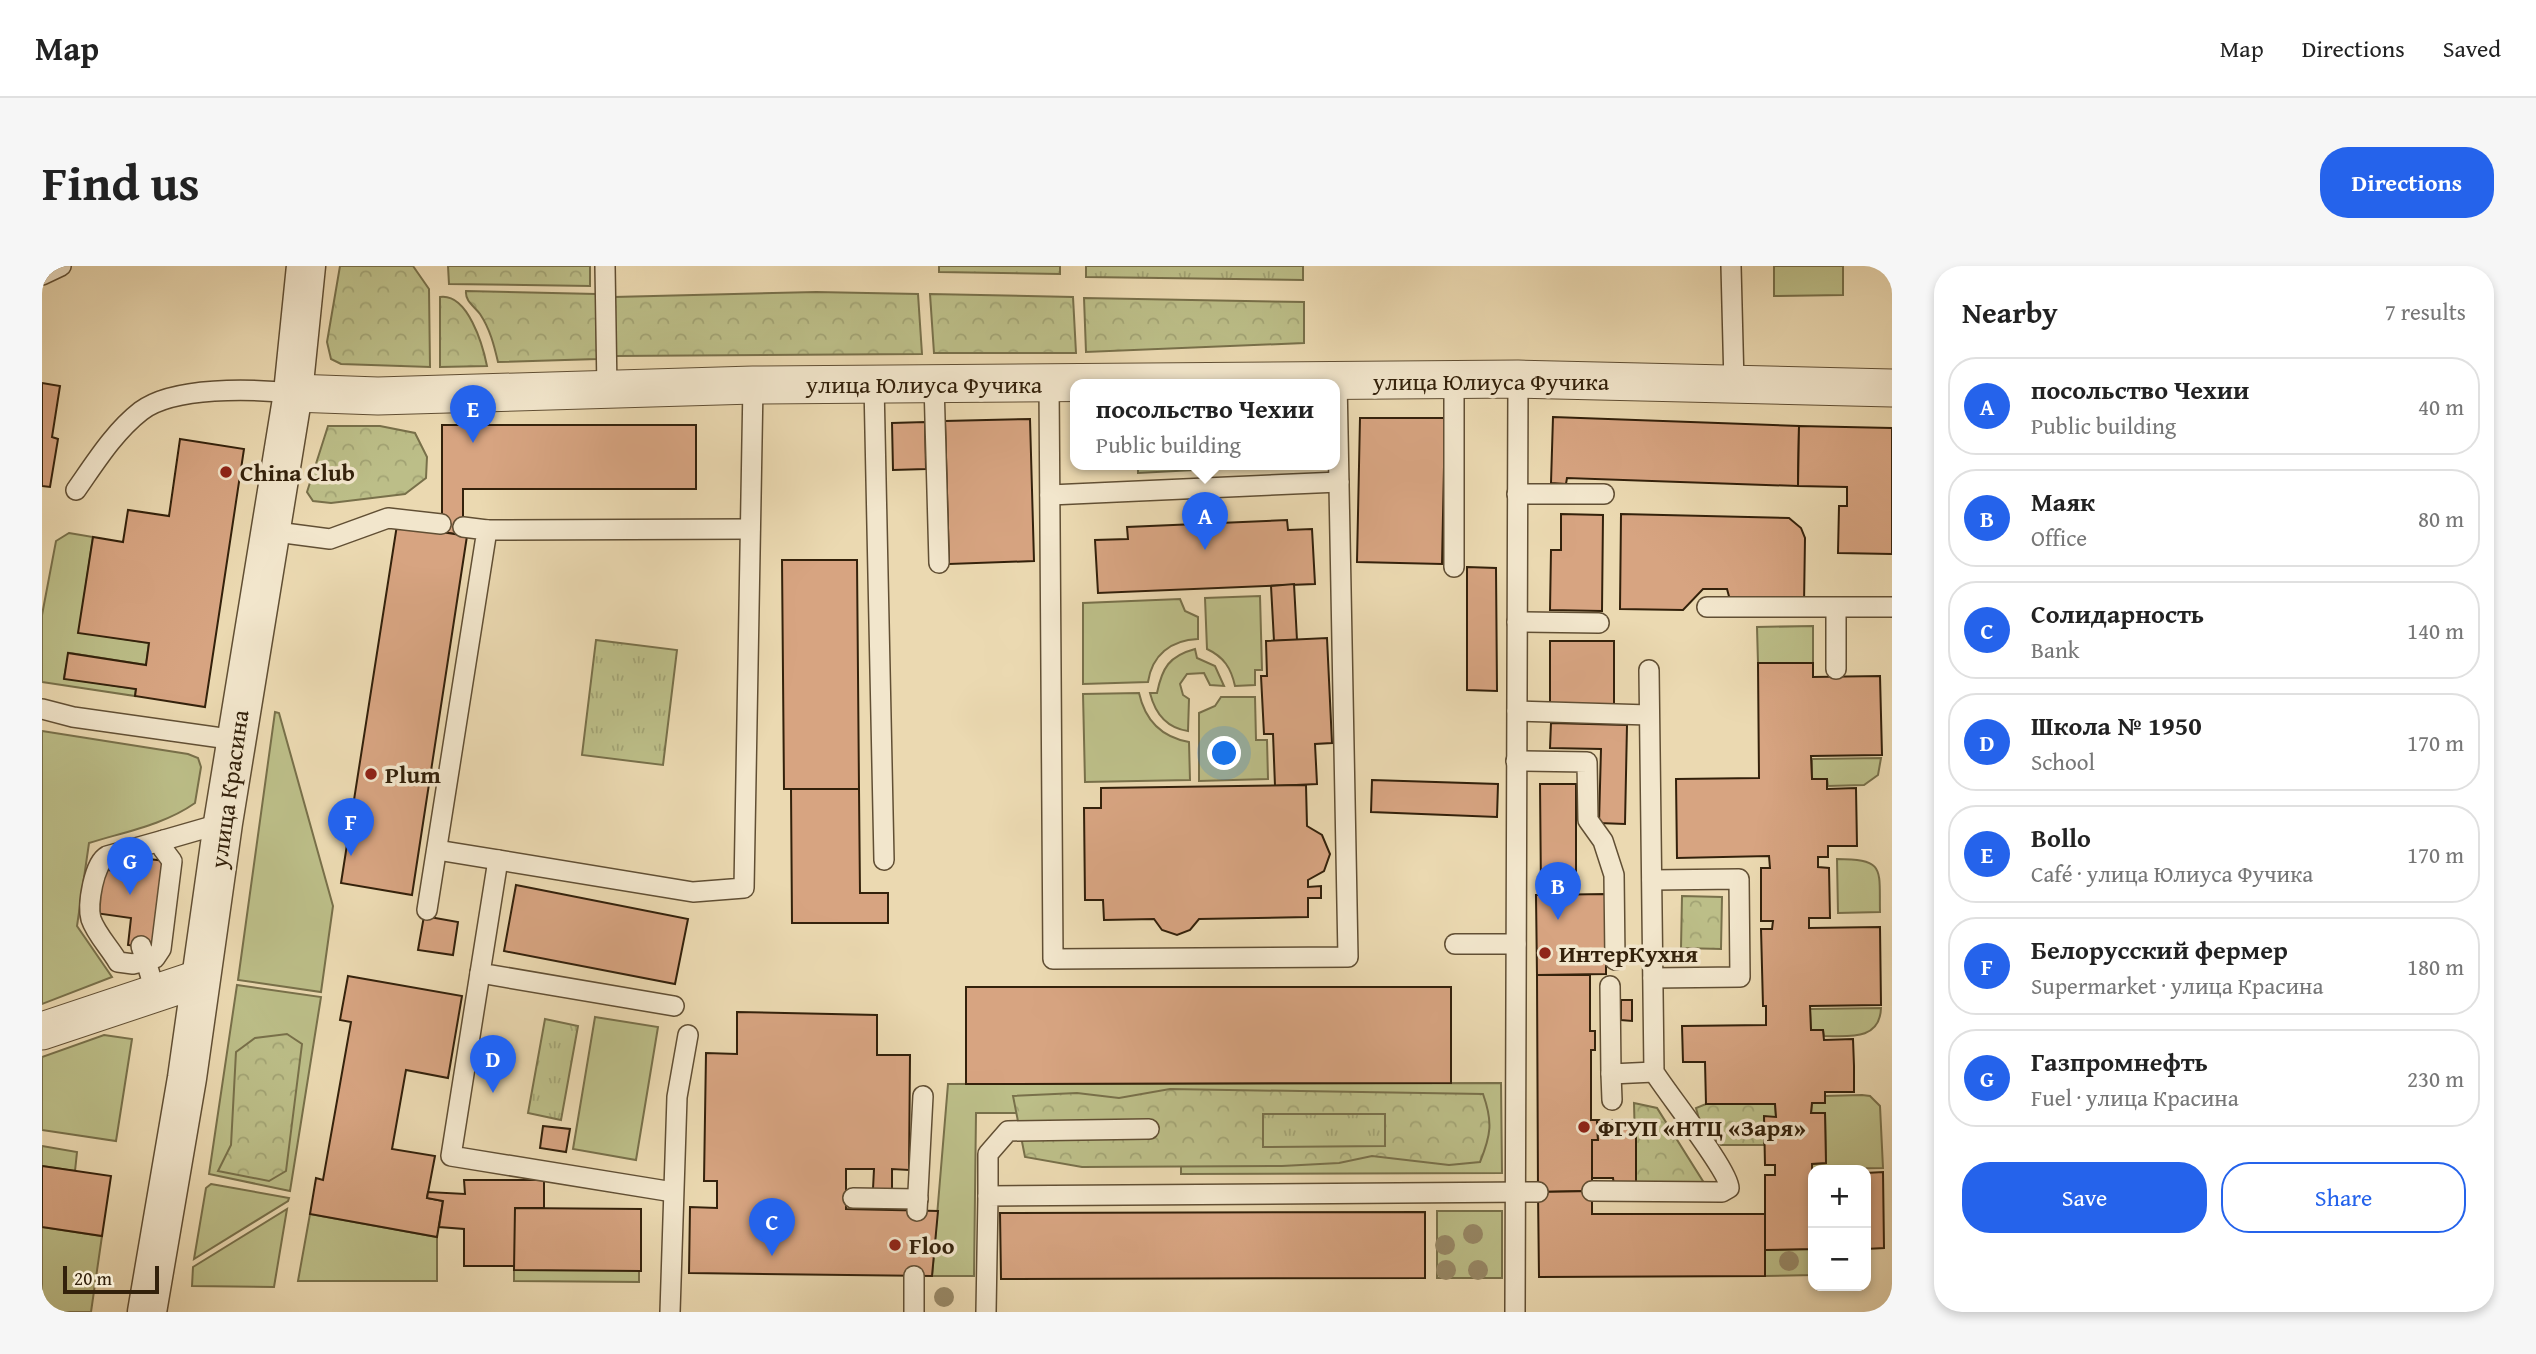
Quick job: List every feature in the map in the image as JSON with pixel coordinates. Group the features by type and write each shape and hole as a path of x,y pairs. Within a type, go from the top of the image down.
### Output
{"street":[{"name":"улица Красина","path":"147,1312 293,393 306,266"},
{"name":"улица Юлиуса Фучика","path":"1340,380 1518,379 1892,388"},
{"name":"улица Юлиуса Фучика","path":"293,393 378,396 753,385 1070,383"},
{"path":"42,1031 147,966 201,978"}],"lane":[{"path":"42,275 61,266"},
{"path":"605,266 607,390"},
{"path":"1731,266 1734,384"},
{"path":"1454,379 1454,566"},
{"path":"1515,1312 1518,379"},
{"path":"934,383 939,563"},
{"path":"1049,383 1052,959 1348,957 1339,470"},
{"path":"874,384 884,860"},
{"path":"436,850 694,892 744,888 753,385"},
{"path":"76,490 105,448 141,411 170,397 262,390 293,393"},
{"path":"1050,495 1339,482"},
{"path":"1517,494 1604,494"},
{"path":"269,531 330,539 388,518 441,524"},
{"path":"463,527 487,530 750,529"},
{"path":"427,910 487,530"},
{"path":"1707,607 1892,607"},
{"path":"1836,609 1836,669"},
{"path":"1517,622 1599,623"},
{"path":"1592,1191 1722,1192 1729,1188 1726,1173 1674,1104 1654,1072 1649,670"},
{"path":"42,709 73,717 236,740"},
{"path":"1517,711 1649,715"},
{"path":"1517,761 1587,762 1588,820 1603,841 1614,875 1615,960"},
{"path":"159,849 172,861 161,949 147,966 118,961 95,927 90,913 99,860 107,856 159,849 223,823"},
{"path":"498,860 451,1156 673,1192"},
{"path":"1651,880 1739,879 1740,977 1653,978"},
{"path":"1455,944 1516,944"},
{"path":"480,973 674,1006"},
{"path":"1610,986 1612,1100"},
{"path":"670,1312 677,1097 688,1035"},
{"path":"1611,1074 1654,1072"},
{"path":"853,1199 918,1205 923,1096"},
{"path":"986,1312 988,1154 1008,1131 1149,1129"},
{"path":"988,1196 1538,1192"},
{"path":"914,1276 914,1312"}],"green space":[{"path":"340,266 413,266 429,289 430,367 341,364 331,359 327,342"},
{"path":"448,266 590,266 590,286 449,284"},
{"path":"939,266 1060,266 1060,274 939,272"},
{"path":"1086,266 1303,266 1303,280 1086,277"},
{"path":"1774,266 1843,266 1843,295 1774,296"},
{"path":"466,291 596,294 597,359 498,362 486,325 468,301"},
{"path":"816,292 918,294 922,354 615,356 614,297"},
{"path":"930,294 1073,297 1076,353 934,353"},
{"path":"440,297 459,303 466,312 478,334 487,366 440,367"},
{"path":"1084,298 1304,302 1304,343 1086,352"},
{"path":"328,426 380,426 415,433 427,457 426,478 405,494 331,503 313,501 307,492"},
{"path":"1138,470 1195,470 1138,473"},
{"path":"69,533 93,537 79,632 149,643 146,665 69,653 64,678 136,689 135,696 42,682 42,615 56,541"},
{"path":"1260,596 1262,670 1255,670 1255,685 1235,686 1226,664 1207,649 1205,598"},
{"path":"1180,599 1185,611 1198,617 1198,639 1179,642 1164,651 1154,664 1148,682 1083,684 1083,603"},
{"path":"1813,626 1813,663 1758,663 1757,627"},
{"path":"596,640 677,650 663,765 582,755"},
{"path":"1195,649 1197,658 1215,666 1224,686 1210,685 1204,673 1187,674 1180,684 1183,695 1189,699 1188,731 1174,727 1163,718 1150,693 1157,693 1164,670 1173,659"},
{"path":"1139,693 1145,711 1156,726 1170,736 1189,742 1190,780 1085,782 1083,694"},
{"path":"1221,697 1255,697 1256,740 1267,740 1268,779 1199,781 1199,713 1215,706"},
{"path":"275,712 279,713 333,906 321,992 238,980"},
{"path":"42,731 188,754 198,758 201,767 195,803 157,822 89,843 77,926 112,977 42,1004"},
{"path":"1881,758 1878,775 1864,785 1828,786 1827,779 1812,779 1812,759"},
{"path":"1837,859 1872,864 1879,876 1880,912 1838,913"},
{"path":"1682,896 1722,897 1721,949 1681,948"},
{"path":"237,985 321,997 290,1191 209,1174"},
{"path":"1881,1008 1875,1026 1861,1034 1824,1036 1823,1030 1811,1030 1810,1009"},
{"path":"595,1017 658,1027 636,1160 573,1149"},
{"path":"545,1019 578,1026 561,1120 528,1113"},
{"path":"287,1034 302,1044 286,1171 269,1181 218,1171 231,1145 236,1052 255,1038"},
{"path":"104,1035 132,1039 116,1141 42,1130 42,1057"},
{"path":"1501,1083 1502,1173 1181,1174 1181,1113 976,1113 974,1276 932,1276 948,1084"},
{"path":"1170,1089 1483,1094 1489,1121 1487,1144 1480,1162 1449,1165 1372,1156 1339,1163 1282,1166 1082,1167 1025,1157 1013,1096 1077,1093 1119,1098"},
{"path":"1824,1096 1870,1096 1880,1106 1883,1168 1871,1168 1871,1165 1812,1165 1826,1163 1825,1113 1811,1113 1812,1103 1824,1103"},
{"path":"1634,1103 1657,1108 1706,1186 1636,1185"},
{"path":"1706,1104 1775,1104 1776,1117 1764,1117 1764,1145 1721,1145 1699,1119 1696,1108"},
{"path":"1263,1114 1385,1114 1385,1146 1263,1147"},
{"path":"42,1146 77,1152 75,1171 42,1166"},
{"path":"211,1184 289,1198 194,1259 206,1188"},
{"path":"287,1209 274,1287 192,1286 193,1267"},
{"path":"1437,1211 1502,1211 1502,1278 1437,1278"},
{"path":"310,1214 437,1237 437,1281 298,1281"},
{"path":"42,1227 102,1236 91,1312 42,1312"},
{"path":"1808,1249 1808,1275 1765,1276 1765,1250"},
{"path":"514,1270 639,1270 639,1282 514,1281"}],"building":[{"path":"42,383 60,386 52,437 58,439 50,487 42,486"},
{"path":"1553,417 1799,426 1798,486 1567,478 1566,484 1551,483"},
{"path":"1360,418 1445,418 1442,564 1357,562"},
{"path":"1030,419 1034,561 949,564 945,421"},
{"path":"925,422 926,469 893,470 892,423"},
{"path":"442,425 696,425 696,489 463,489 463,535 442,532"},
{"path":"1799,426 1892,428 1892,554 1838,553 1839,506 1847,506 1847,487 1798,486"},
{"path":"180,439 244,449 205,707 135,696 136,689 64,679 68,653 146,665 149,643 78,633 93,537 123,542 128,510 169,516"},
{"path":"1561,514 1603,515 1602,611 1550,610 1551,550 1561,550"},
{"path":"1621,514 1789,518 1801,528 1805,538 1804,605 1730,600 1727,589 1703,589 1683,610 1620,609"},
{"path":"1287,520 1288,530 1312,529 1315,584 1098,593 1095,540 1128,539 1127,527"},
{"path":"397,525 467,536 412,895 341,883"},
{"path":"782,560 857,560 859,789 784,789"},
{"path":"1467,567 1496,568 1497,691 1467,690"},
{"path":"1294,584 1297,640 1274,641 1271,586"},
{"path":"1327,638 1332,743 1315,744 1317,784 1275,786 1273,734 1264,734 1261,676 1267,676 1266,641"},
{"path":"1550,641 1614,641 1614,706 1550,706"},
{"path":"1758,663 1813,663 1813,677 1880,676 1882,755 1811,756 1812,779 1827,779 1827,789 1856,788 1857,846 1828,846 1828,857 1818,857 1818,867 1829,868 1830,918 1809,918 1809,928 1880,927 1881,1005 1810,1006 1811,1030 1823,1030 1824,1040 1853,1039 1854,1092 1825,1092 1825,1103 1812,1103 1811,1113 1825,1113 1826,1163 1808,1165 1808,1249 1765,1250 1765,1175 1775,1175 1775,1165 1765,1165 1764,1116 1776,1117 1775,1104 1706,1104 1705,1062 1683,1062 1682,1026 1766,1025 1761,929 1772,929 1773,921 1761,921 1761,868 1770,868 1769,856 1677,858 1676,779 1759,778"},
{"path":"1551,723 1627,725 1625,824 1599,823 1601,749 1550,748"},
{"path":"1372,780 1498,784 1497,817 1371,812"},
{"path":"1540,784 1576,784 1576,894 1541,894"},
{"path":"1306,785 1307,826 1322,835 1330,854 1324,871 1308,880 1308,887 1321,886 1321,898 1308,898 1308,917 1199,919 1190,930 1177,935 1162,930 1154,919 1104,920 1103,900 1085,900 1084,808 1101,808 1101,788"},
{"path":"791,789 859,789 860,893 888,893 888,923 792,923"},
{"path":"139,858 166,861 155,949 128,945 131,918 95,913 101,869 137,874"},
{"path":"516,885 688,919 675,984 504,951"},
{"path":"1606,894 1606,974 1537,975 1536,895"},
{"path":"424,916 458,922 453,955 418,950"},
{"path":"1537,975 1590,975 1590,1031 1595,1031 1595,1050 1591,1050 1591,1120 1597,1120 1598,1140 1592,1140 1592,1191 1538,1192"},
{"path":"348,976 462,996 448,1078 406,1070 392,1149 435,1156 427,1198 443,1201 437,1237 310,1214 316,1178 323,1180 351,1022 340,1020"},
{"path":"966,987 1451,987 1451,1083 966,1084"},
{"path":"1621,1000 1632,1000 1632,1021 1621,1020"},
{"path":"737,1012 877,1015 877,1055 910,1055 909,1170 892,1169 892,1189 873,1189 874,1169 846,1169 846,1209 938,1211 932,1276 689,1273 690,1207 717,1208 717,1181 704,1181 706,1053 737,1054"},
{"path":"1597,1120 1636,1120 1636,1185 1614,1185 1613,1178 1592,1178 1592,1140 1598,1140"},
{"path":"543,1126 570,1129 566,1152 540,1148"},
{"path":"42,1166 111,1176 102,1236 42,1227"},
{"path":"1883,1172 1884,1248 1871,1249 1871,1173"},
{"path":"464,1180 544,1180 544,1208 515,1208 515,1266 464,1266 464,1229 439,1227 443,1201 427,1198 428,1192 465,1194"},
{"path":"1592,1191 1592,1214 1765,1214 1765,1276 1539,1277 1538,1192"},
{"path":"515,1208 641,1209 641,1271 514,1270"},
{"path":"1425,1212 1425,1278 1001,1279 1000,1213"}],"place":[{"name":"Bollo","path":"473,443"},
{"name":"China Club","path":"226,472"},
{"name":"посольство Чехии","path":"1205,550"},
{"name":"Plum","path":"371,774"},
{"name":"Белорусский фермер","path":"351,856"},
{"name":"Газпромнефть","path":"130,895"},
{"name":"Маяк","path":"1558,920"},
{"name":"ИнтерКухня","path":"1545,953"},
{"name":"Школа № 1950","path":"493,1093"},
{"name":"ФГУП «НТЦ «Заря»","path":"1584,1127"},
{"name":"Floo","path":"895,1245"},
{"name":"Солидарность","path":"772,1256"}]}
